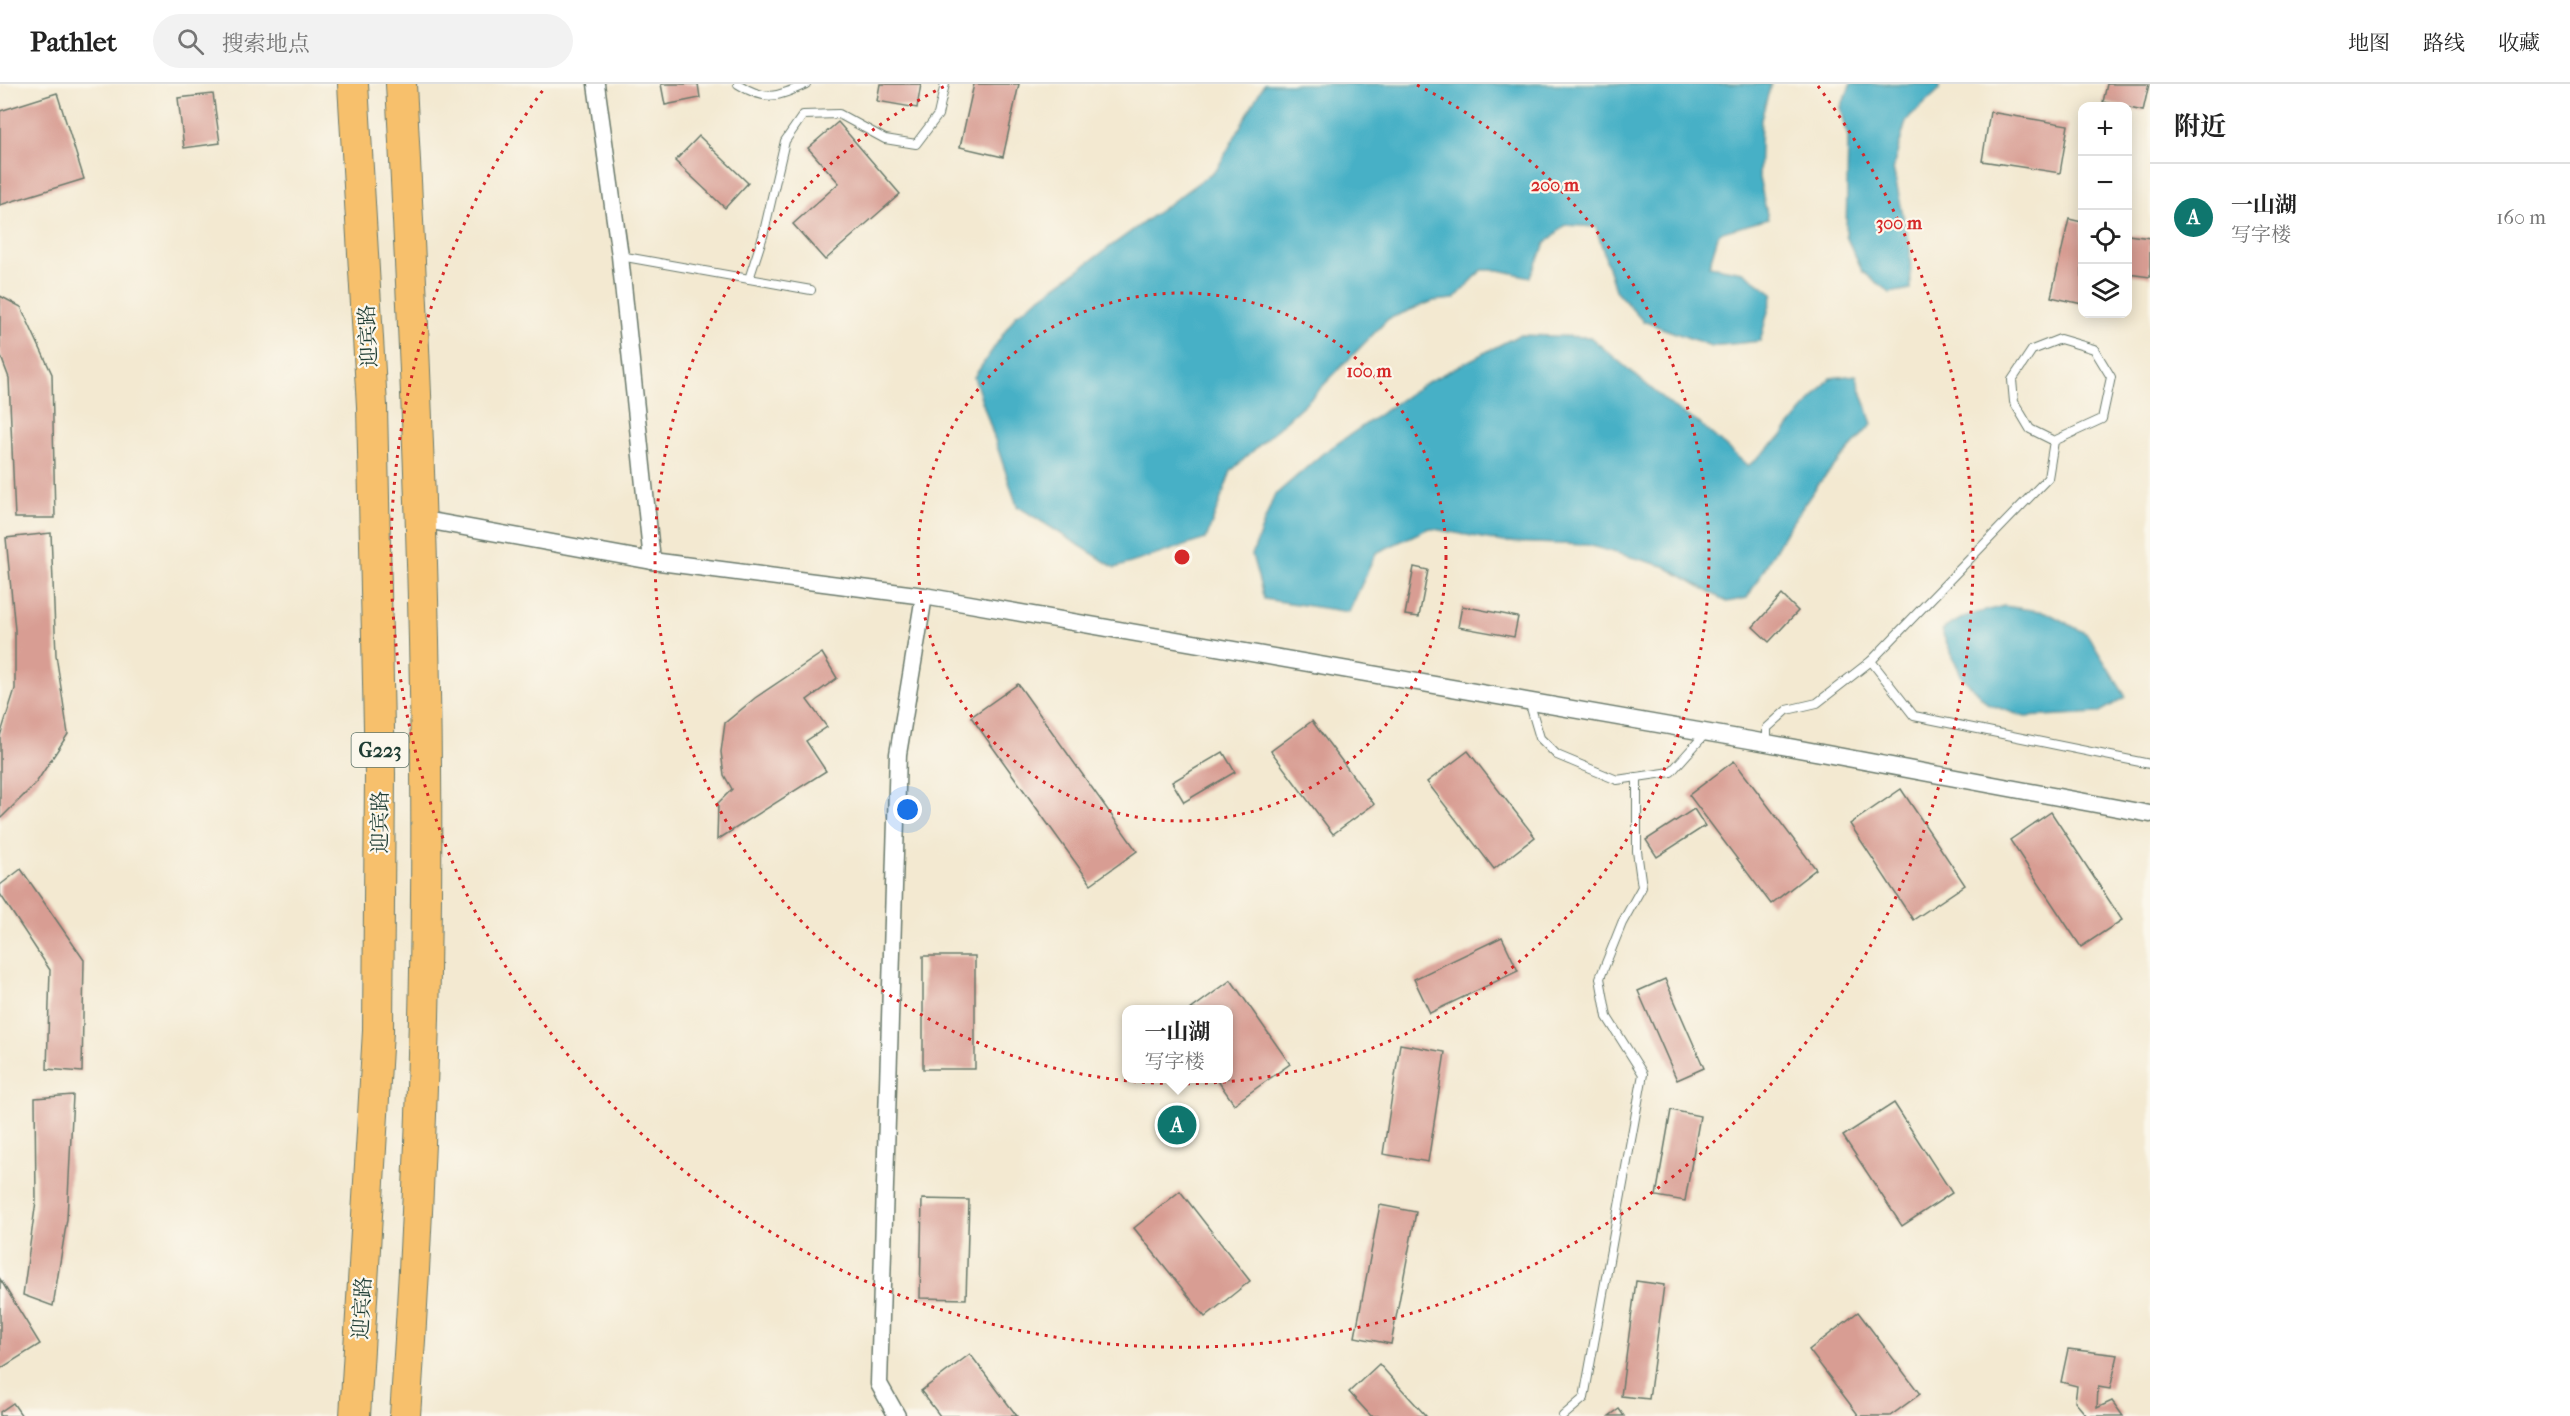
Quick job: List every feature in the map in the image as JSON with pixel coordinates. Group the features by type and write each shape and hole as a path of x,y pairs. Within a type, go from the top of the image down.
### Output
{"highway":[{"name":"迎宾路","path":"353,84 372,406 381,774 378,1031 355,1416"},
{"name":"G223","path":"401,84 420,519 426,768 423,1044 405,1416"}],"street":[{"path":"596,84 620,256 652,561"},
{"path":"420,519 652,561 924,596 1707,732 2150,814"},
{"path":"897,1416 879,1384 895,825 898,754 924,596"}],"lane":[{"path":"738,84 755,95 780,96 806,84"},
{"path":"749,279 763,236 785,141 803,115 839,114 885,139 916,144 938,115 945,84"},
{"path":"620,256 811,290"},
{"path":"2060,339 2094,349 2111,377 2102,419 2054,441 2030,429 2014,402 2013,380 2032,350 2060,339"},
{"path":"1767,743 1767,728 1787,710 1817,703 1871,661 2048,478 2054,441"},
{"path":"1871,661 1914,716 2150,764"},
{"path":"1529,702 1540,738 1557,755 1617,780 1671,772 1707,732"},
{"path":"1563,1416 1584,1398 1643,1074 1607,1017 1600,978 1622,923 1642,887 1636,851 1637,777"}],"water":[{"path":"1264,84 1771,84 1761,119 1759,178 1768,219 1719,233 1709,266 1743,272 1773,293 1760,341 1711,346 1643,321 1615,290 1596,227 1565,225 1545,244 1530,277 1499,270 1482,270 1454,299 1433,301 1388,319 1313,396 1231,471 1206,539 1115,568 1017,506 974,377 1016,315 1217,169"},
{"path":"1851,84 1939,84 1939,90 1906,121 1893,168 1910,249 1911,289 1890,293 1862,271 1846,236 1848,137 1841,107"},
{"path":"1519,335 1590,337 1678,411 1699,423 1748,466 1780,438 1830,378 1856,375 1872,424 1819,483 1787,530 1747,598 1727,602 1664,566 1587,545 1504,542 1429,528 1376,553 1349,612 1264,599 1252,555 1274,496 1322,454 1424,384"},
{"path":"2004,606 2046,612 2087,634 2126,697 2098,713 2025,717 1988,704 1962,677 1941,630 1966,616"}],"building":[{"path":"661,84 698,84 700,98 665,105"},
{"path":"880,84 921,84 917,108 877,101"},
{"path":"974,84 1019,84 1003,157 960,147"},
{"path":"2107,84 2149,84 2143,111 2132,109 2132,102 2103,102"},
{"path":"57,93 84,179 0,205 0,111"},
{"path":"213,94 220,143 184,148 178,98"},
{"path":"1990,112 2068,125 2060,173 1982,161"},
{"path":"838,122 900,194 825,260 793,224 839,183 808,148"},
{"path":"699,136 748,183 725,208 675,161"},
{"path":"2069,219 2078,221 2078,303 2051,297"},
{"path":"2132,236 2150,238 2150,277 2132,275"},
{"path":"0,296 21,307 52,374 55,518 15,518 9,378 0,354"},
{"path":"51,533 56,655 68,734 36,783 0,819 0,736 15,689 15,630 6,538"},
{"path":"1414,567 1428,570 1419,617 1405,615"},
{"path":"1782,595 1798,611 1769,642 1753,627"},
{"path":"1462,606 1518,617 1514,637 1458,627"},
{"path":"822,653 837,678 807,700 827,727 806,741 826,771 717,840 718,803 732,789 724,775 721,752 725,723 755,698"},
{"path":"1018,684 1137,851 1091,884 971,717"},
{"path":"1312,721 1374,804 1333,834 1271,751"},
{"path":"1468,751 1535,837 1494,869 1427,782"},
{"path":"1223,752 1235,772 1184,802 1172,782"},
{"path":"1734,761 1816,869 1771,904 1689,795"},
{"path":"1901,789 1965,885 1913,920 1850,824"},
{"path":"1694,809 1705,826 1657,857 1646,840"},
{"path":"2051,812 2122,920 2081,947 2010,840"},
{"path":"21,869 84,960 82,1072 47,1069 50,970 0,894 0,885"},
{"path":"1502,937 1518,971 1430,1013 1414,979"},
{"path":"923,956 975,956 975,1069 923,1069"},
{"path":"1665,979 1704,1068 1677,1080 1638,991"},
{"path":"1231,980 1290,1064 1234,1104 1219,1083 1233,1083 1233,1005 1197,1005"},
{"path":"1400,1044 1445,1052 1428,1162 1383,1154"},
{"path":"73,1095 67,1219 53,1306 23,1295 36,1201 35,1098"},
{"path":"1894,1103 1952,1193 1902,1226 1843,1136"},
{"path":"1671,1110 1700,1116 1685,1201 1656,1196"},
{"path":"1180,1191 1250,1281 1205,1317 1134,1228"},
{"path":"922,1199 969,1200 966,1299 920,1298"},
{"path":"1380,1205 1416,1212 1391,1344 1355,1337"},
{"path":"0,1279 40,1344 0,1369"},
{"path":"1636,1281 1664,1285 1649,1399 1621,1396"},
{"path":"1858,1312 1920,1394 1890,1416 1859,1416 1809,1350"},
{"path":"2068,1349 2118,1355 2110,1389 2098,1387 2097,1408 2112,1401 2123,1416 2087,1416 2075,1402 2077,1386 2061,1382"},
{"path":"970,1354 1017,1416 940,1416 921,1391"},
{"path":"1379,1364 1426,1416 1371,1416 1349,1392"},
{"path":"13,1403 22,1416 0,1416 0,1412"},
{"path":"1619,1409 1624,1416 1609,1416"}],"place":[{"name":"一山湖","path":"1177,1125"}]}
